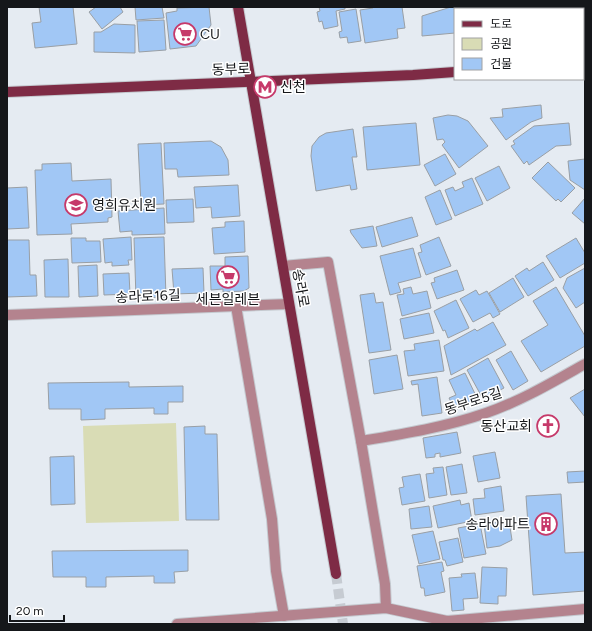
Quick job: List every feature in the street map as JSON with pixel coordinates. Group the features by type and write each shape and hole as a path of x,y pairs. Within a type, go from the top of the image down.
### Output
{"main road":[{"name":"송라로","path":"238,7 336,574"},
{"name":"동부로","path":"7,92 454,72"}],"street":[{"path":"283,266 328,262 361,441 385,584 386,608"},
{"name":"송라로16길","path":"7,315 289,304"},
{"path":"236,306 272,519 276,570 284,616"},
{"name":"동부로5길","path":"361,441 415,432 486,413 509,404 585,364"},
{"path":"177,624 386,608 447,621 585,609"}],"green space":[{"path":"176,423 179,521 86,523 83,426"}],"building":[{"path":"39,7 73,7 77,44 35,48 32,23 41,22"},
{"path":"96,7 120,7 123,12 102,29 89,12"},
{"path":"135,7 162,7 164,18 136,20"},
{"path":"209,7 211,25 196,46 170,49 166,13 177,11 177,8"},
{"path":"319,7 345,7 345,9 336,11 338,26 324,29 322,21 319,22 317,12 320,11"},
{"path":"373,7 402,7 405,28 397,29 398,38 365,43 360,10"},
{"path":"451,7 475,7 454,8 454,33 422,36 422,16"},
{"path":"585,7 585,19 584,8 564,8"},
{"path":"356,9 361,41 348,43 347,37 340,38 339,32 342,31 339,12"},
{"path":"164,20 166,50 139,52 137,21"},
{"path":"114,24 135,25 135,53 94,52 94,32 101,32"},
{"path":"541,105 542,118 531,122 506,140 490,118 503,117 502,109"},
{"path":"448,115 457,116 468,121 488,146 459,168 442,145 445,142 443,139 437,140 433,118"},
{"path":"416,123 420,165 367,170 363,127"},
{"path":"569,123 571,145 556,146 529,165 527,161 524,164 511,146 515,144 513,141 534,126"},
{"path":"353,129 357,157 352,157 357,189 351,190 350,185 316,191 311,156 312,146 319,137 326,133"},
{"path":"211,141 221,147 228,160 229,175 178,177 177,169 165,169 164,143"},
{"path":"161,143 164,204 141,205 138,144"},
{"path":"445,154 456,174 435,186 424,165"},
{"path":"585,159 585,190 570,180 568,161"},
{"path":"548,162 575,188 561,202 558,199 556,201 532,178"},
{"path":"71,163 72,181 111,179 112,217 108,218 108,222 71,224 72,234 37,235 35,170 42,170 42,164"},
{"path":"499,166 510,188 487,201 475,178"},
{"path":"472,178 483,204 455,216 445,190 453,187 455,191 464,187 462,182"},
{"path":"238,185 240,216 212,218 211,207 196,208 194,187"},
{"path":"27,187 29,228 7,229 7,188"},
{"path":"440,190 452,219 436,225 425,197"},
{"path":"585,198 585,224 572,213"},
{"path":"193,199 194,222 167,223 166,200"},
{"path":"164,208 165,234 132,235 132,231 120,232 118,211"},
{"path":"412,217 418,236 382,247 376,227"},
{"path":"244,221 245,252 214,254 212,228 225,227 225,222"},
{"path":"373,226 377,246 362,248 350,230"},
{"path":"131,237 132,260 128,260 129,265 112,266 112,262 105,263 103,239"},
{"path":"164,237 166,297 136,298 134,238"},
{"path":"439,237 451,266 426,275 418,253 422,252 420,245"},
{"path":"71,238 86,238 86,241 100,241 101,262 72,263"},
{"path":"576,238 585,253 585,263 560,278 546,256"},
{"path":"7,240 29,240 30,275 36,275 37,296 7,297"},
{"path":"413,248 421,277 398,283 401,292 390,295 380,256"},
{"path":"248,256 249,288 244,291 223,292 223,289 211,290 210,266 225,266 225,257"},
{"path":"68,259 69,297 45,297 44,260"},
{"path":"543,262 554,280 528,296 515,276 527,268 529,271"},
{"path":"97,265 98,296 79,297 78,266"},
{"path":"203,268 204,293 174,294 172,269"},
{"path":"585,268 585,302 576,308 563,288 567,278"},
{"path":"457,270 464,290 437,299 431,283 435,282 434,278"},
{"path":"129,273 130,294 104,295 103,274"},
{"path":"513,278 524,297 500,312 489,293"},
{"path":"411,287 413,294 427,291 431,308 402,316 397,295 404,294 403,289"},
{"path":"556,287 585,336 585,346 541,372 521,341 548,325 533,301"},
{"path":"476,290 479,295 487,291 500,314 493,318 490,313 473,322 460,299"},
{"path":"374,293 376,303 383,302 391,350 369,353 360,295"},
{"path":"456,300 469,328 448,338 445,330 443,331 434,311"},
{"path":"429,313 434,333 404,339 400,319"},
{"path":"493,322 506,345 451,375 444,346 475,329 477,331"},
{"path":"439,340 444,371 408,376 404,351 415,350 414,344"},
{"path":"511,351 528,381 513,390 496,360"},
{"path":"397,355 403,389 374,394 369,360"},
{"path":"488,358 504,388 483,399 467,370"},
{"path":"465,373 478,400 455,410 449,398 456,395 449,380"},
{"path":"437,377 442,413 422,416 418,384 412,385 411,381"},
{"path":"129,382 129,387 183,386 183,402 168,402 168,414 154,414 154,408 105,409 105,419 81,420 81,409 49,409 48,383"},
{"path":"585,389 585,417 570,398"},
{"path":"205,426 205,434 217,434 219,520 186,520 184,427"},
{"path":"457,432 461,453 440,457 440,453 435,454 435,457 426,458 423,438"},
{"path":"495,452 500,478 478,482 473,456"},
{"path":"74,456 75,504 51,505 50,457"},
{"path":"462,464 467,493 451,495 446,467"},
{"path":"443,467 447,495 429,498 426,474 434,473 433,468"},
{"path":"585,471 585,482 568,483 567,472"},
{"path":"420,474 425,501 402,505 399,488 404,487 402,477"},
{"path":"501,486 504,511 475,515 473,499 485,498 484,489"},
{"name":"송라아파트","path":"561,494 565,553 585,552 585,591 533,595 526,496"},
{"path":"460,500 461,505 469,503 472,521 438,528 433,506"},
{"path":"429,506 432,527 411,529 409,509"},
{"path":"509,521 512,540 500,546 487,548 484,524"},
{"path":"480,524 486,554 464,558 458,528"},
{"path":"433,531 440,559 419,564 412,535"},
{"path":"458,538 463,562 447,566 445,560 443,560 439,542"},
{"path":"188,550 188,571 174,572 175,583 154,583 154,576 106,577 106,587 86,587 86,577 53,577 52,551"},
{"path":"442,562 444,571 441,572 445,592 425,596 424,588 421,588 417,566"},
{"path":"482,567 507,568 506,596 498,596 498,604 480,603"},
{"path":"475,573 478,598 463,599 464,610 452,611 449,578 462,577 461,574"}],"tunnel":[{"path":"336,574 343,624"}],"place":[{"name":"CU","path":"185,34"},
{"name":"신천","path":"265,87"},
{"name":"영희유치원","path":"76,205"},
{"name":"세븐일레븐","path":"228,277"},
{"name":"동산교회","path":"548,426"},
{"name":"송라아파트","path":"546,524"}]}
